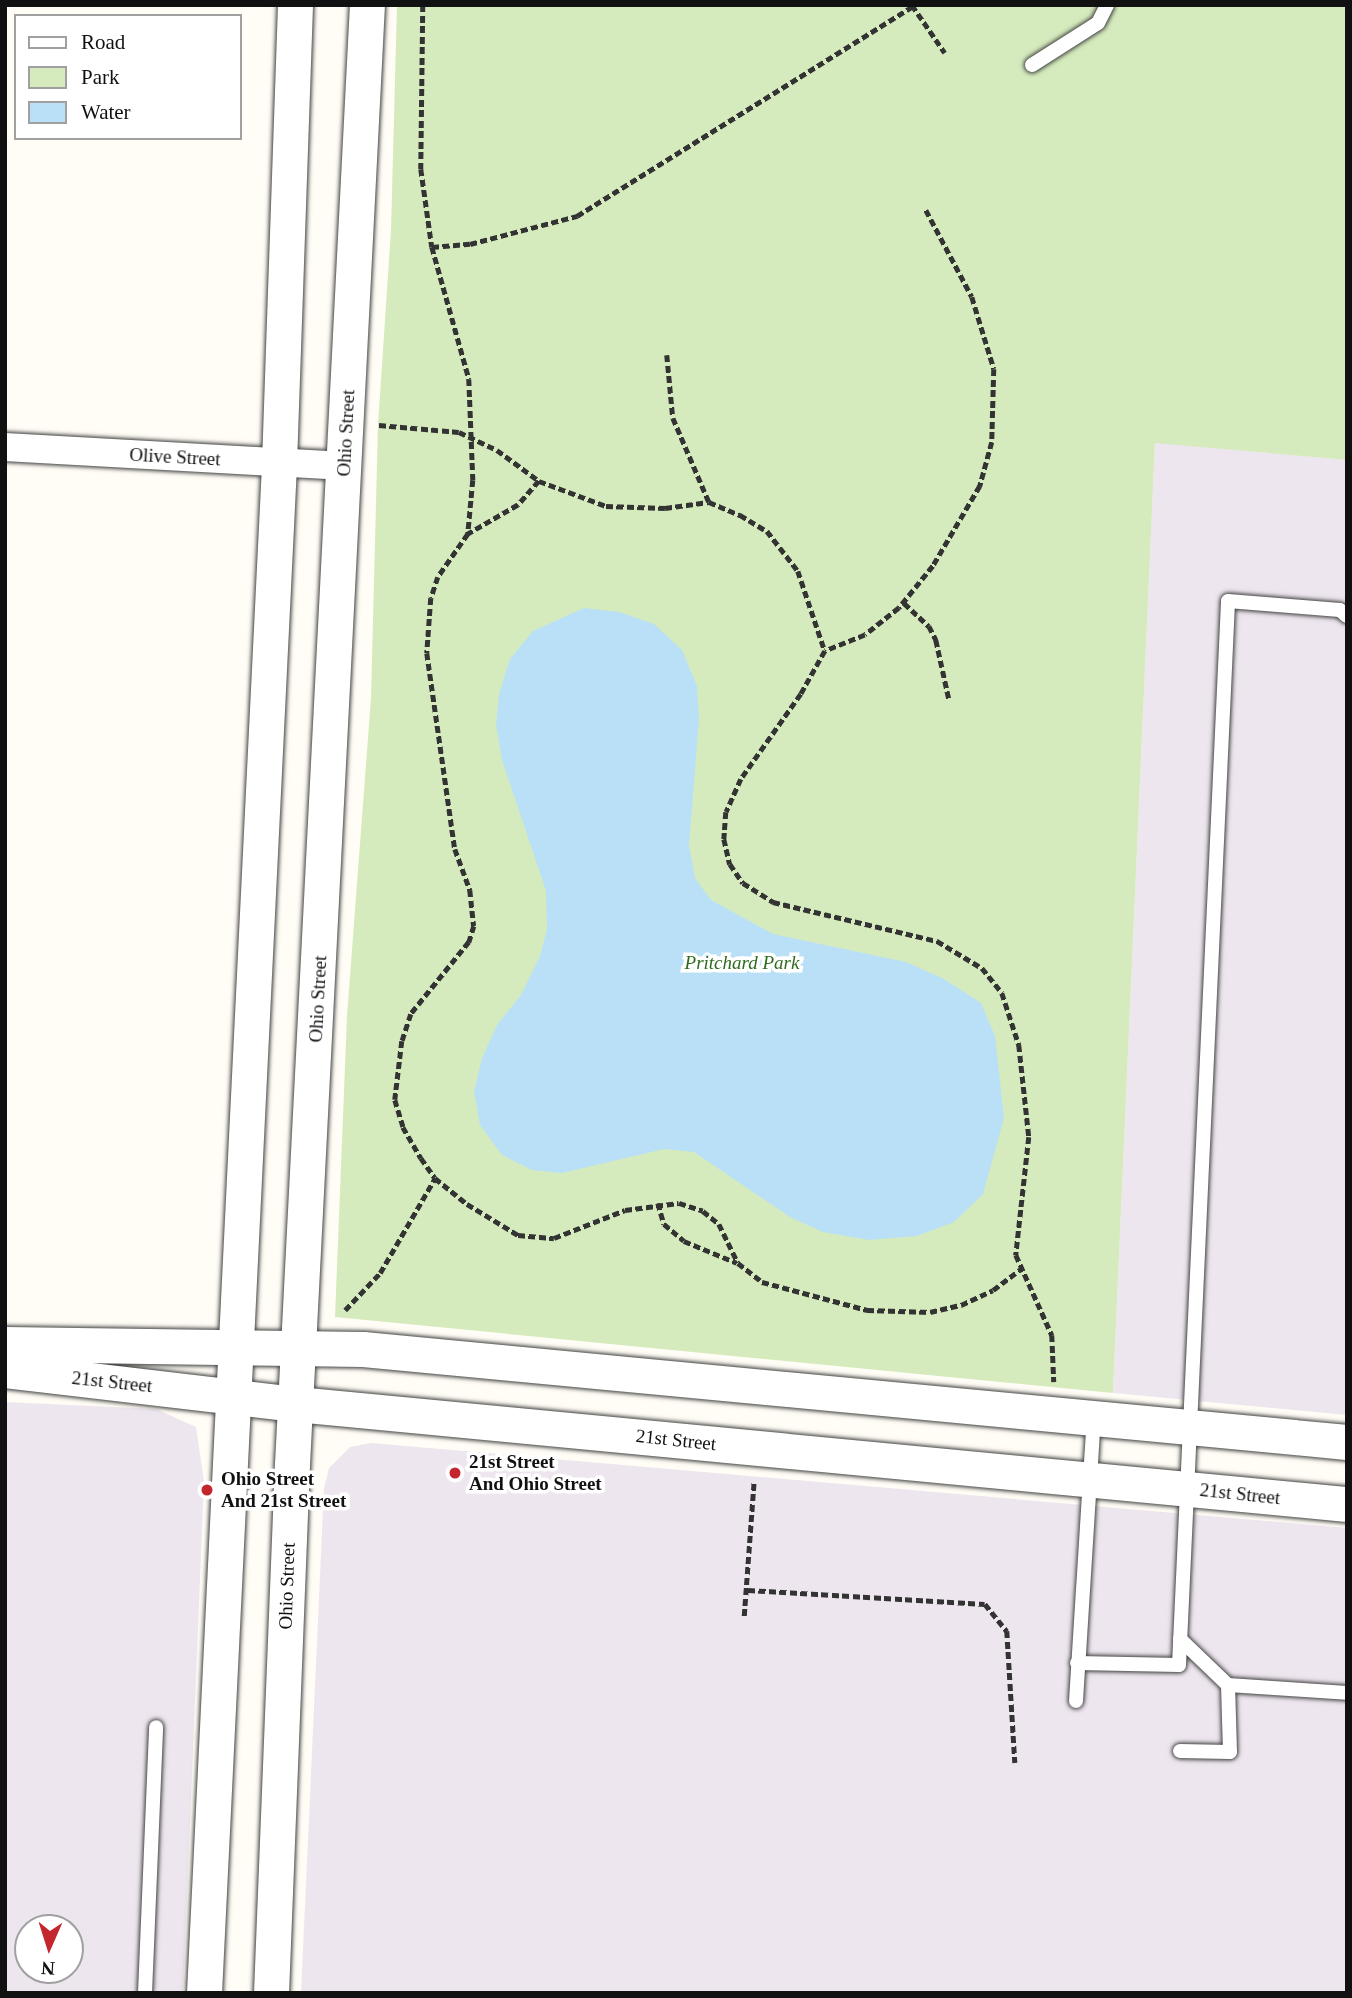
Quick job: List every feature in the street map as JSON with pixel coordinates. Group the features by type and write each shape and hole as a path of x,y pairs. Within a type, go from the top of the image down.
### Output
{"street":[{"path":"204,1993 279,464 295,5"},
{"name":"Ohio Street","path":"271,1993 296,1404 367,5"},
{"name":"Olive Street","path":"5,447 344,466"},
{"name":"21st Street","path":"5,1344 363,1349 1347,1442"},
{"name":"21st Street","path":"5,1370 232,1394 296,1404 1347,1504"}],"lane":[{"path":"1032,65 1098,23 1107,5"},
{"path":"1077,1663 1180,1665 1185,1489 1228,601 1340,610 1347,616"},
{"path":"1076,1701 1094,1418"},
{"path":"1180,1639 1228,1685 1347,1693"},
{"path":"1180,1751 1230,1752 1228,1685"},
{"path":"145,1993 156,1727"}],"path":[{"path":"423,5 421,169 432,247 468,379 472,438 468,534"},
{"path":"432,247 470,244 577,216 914,6 946,53"},
{"path":"926,210 980,319 994,369 997,404 992,442 980,486 960,526 904,603 865,635 825,651 801,694 741,779 726,812 724,839 730,864 743,883 774,902 937,941 982,968 1002,993 1019,1045 1029,1137 1017,1218 1016,1255 1052,1335 1054,1387"},
{"path":"667,355 673,418 709,502"},
{"path":"378,425 440,429 472,438 539,481 606,506 665,508 709,502 767,531 785,551 809,597 825,651"},
{"path":"539,481 518,505 468,534 438,577 426,625 455,849 470,890 474,926 468,942 411,1014 395,1070 395,1100 403,1127 435,1178 496,1223 537,1240 659,1203 703,1211 731,1241 738,1263"},
{"path":"904,603 929,626 936,640 949,699"},
{"path":"345,1310 380,1273 435,1178"},
{"path":"659,1203 664,1224 684,1241 738,1263 762,1282 833,1304 904,1313 961,1305 993,1290 1021,1269"},
{"path":"744,1616 748,1590 755,1448"},
{"path":"748,1590 985,1604 1007,1631 1015,1763"}],"shaded area":[{"path":"1155,442 1347,460 1347,1415 1113,1393"},
{"path":"5,1402 156,1409 196,1427 204,1481 183,1993 5,1993"},
{"path":"371,1443 1347,1528 1347,1993 301,1993 324,1488 329,1468 350,1447"}],"green space":[{"name":"Pritchard Park","path":"397,5 1347,5 1347,460 1155,443 1113,1393 335,1317 347,1016 371,698 378,425 391,230"}],"water":[{"path":"584,608 619,612 654,624 682,650 697,686 699,719 689,845 695,878 711,900 773,934 906,962 944,979 981,1003 995,1036 1004,1118 983,1194 954,1222 917,1236 869,1240 823,1232 790,1217 694,1152 664,1149 562,1173 532,1170 502,1155 480,1125 474,1092 482,1058 497,1025 521,995 540,956 547,929 546,891 502,760 496,724 499,694 510,659 533,631"}],"place":[{"name":"21st Street And Ohio Street","path":"455,1473"},
{"name":"Ohio Street And 21st Street","path":"207,1490"}]}
